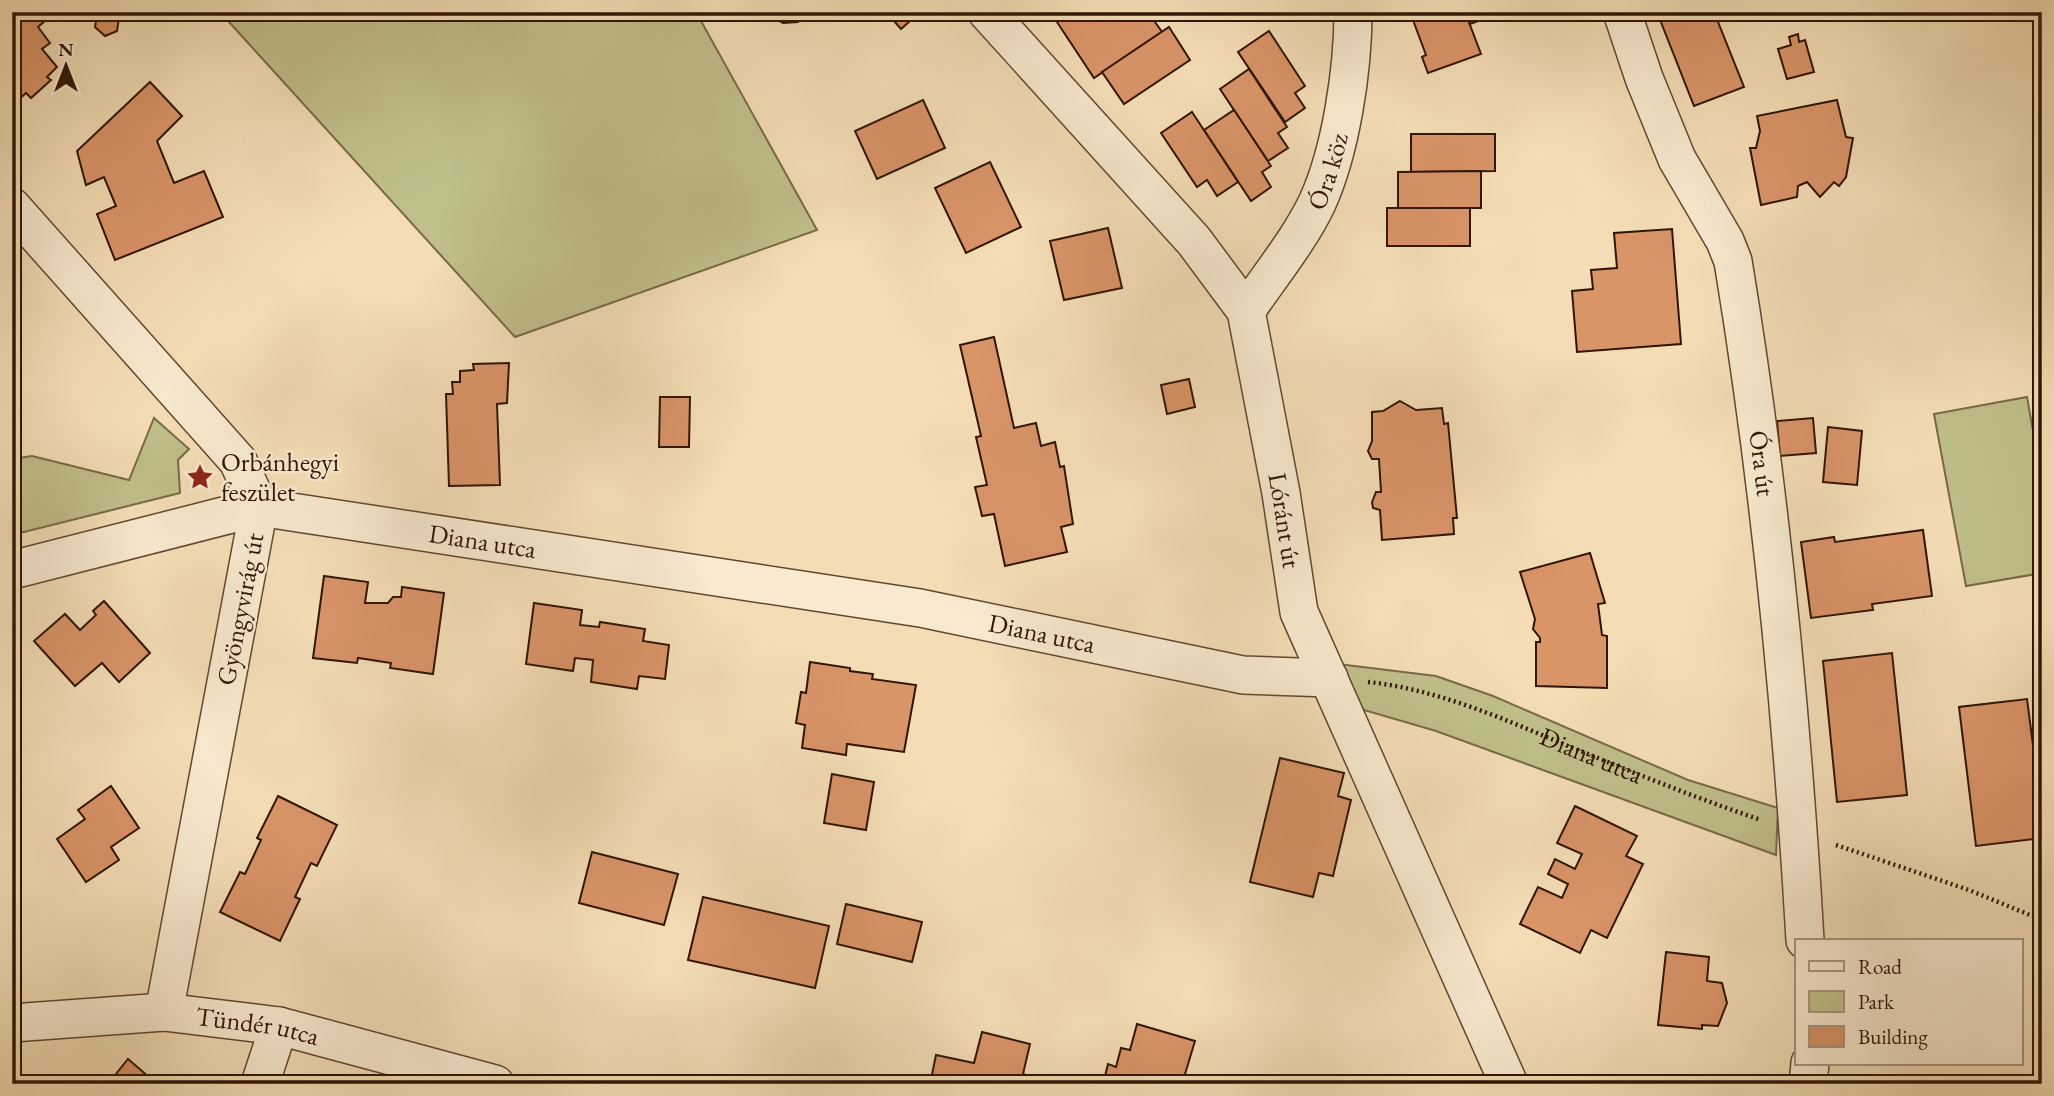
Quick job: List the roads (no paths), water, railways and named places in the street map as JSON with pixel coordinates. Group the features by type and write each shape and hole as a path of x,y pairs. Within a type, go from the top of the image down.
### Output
{"street":[{"name":"Lóránt út","path":"987,12 1194,241 1246,311 1281,493 1299,612 1509,1084"},
{"name":"Óra köz","path":"1246,311 1317,204 1345,94 1353,12"},
{"name":"Óra út","path":"1622,12 1644,78 1677,159 1726,241 1732,261 1767,493 1799,833 1805,939"},
{"name":"Gyöngyvirág út","path":"12,207 237,461 259,507 163,1013"},
{"name":"Diana utca","path":"12,570 259,507 920,608 1243,675 1329,678"},
{"name":"Tündér utca","path":"12,1023 163,1013 279,1026 495,1084"},
{"path":"260,1084 279,1026"},
{"path":"1808,1084 1810,1064"}],"place":[{"name":"Orbánhegyi feszület","path":"200,477"}]}
